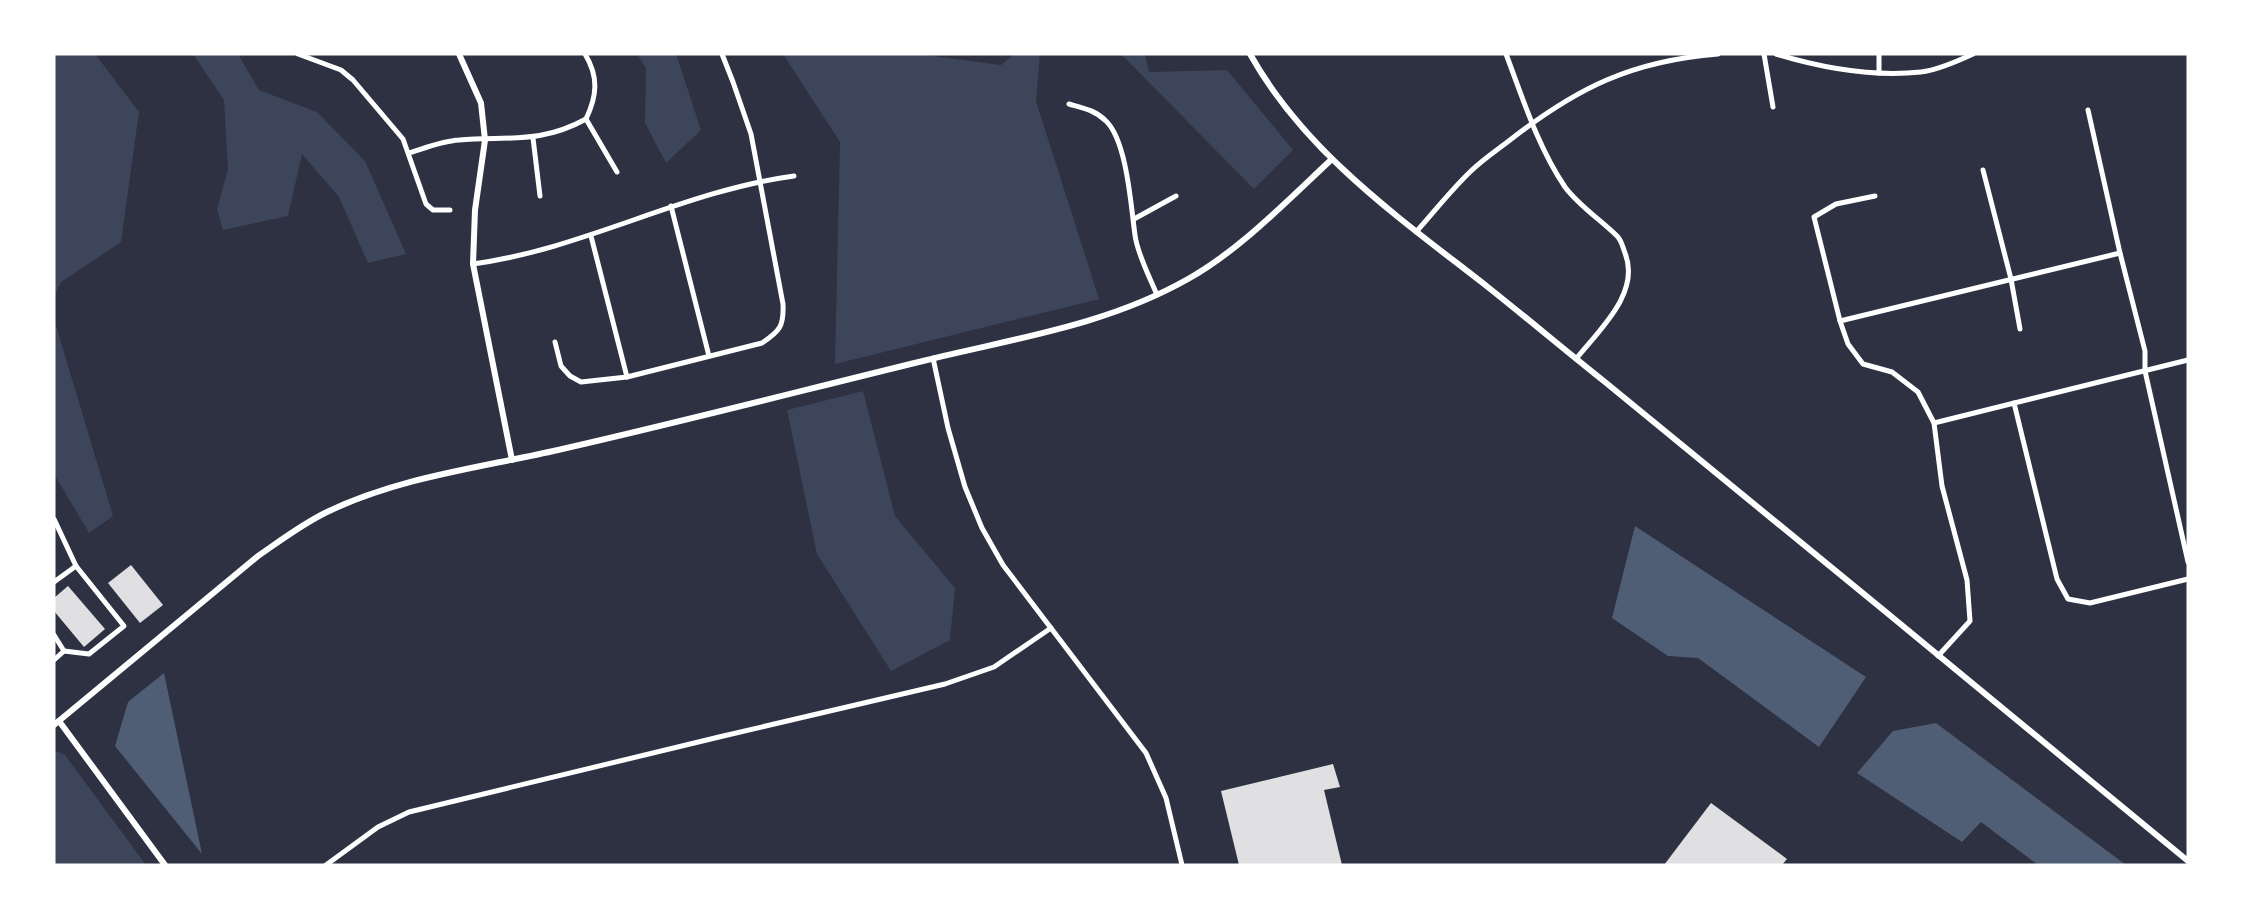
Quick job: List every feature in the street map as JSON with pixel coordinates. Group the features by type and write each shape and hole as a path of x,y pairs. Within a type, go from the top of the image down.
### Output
{"street":[{"path":"298,54 308,55 341,70 353,80 403,139 426,204 433,210 450,210"},
{"path":"459,54 481,103 485,140 475,210 473,264 512,460"},
{"path":"409,153 457,140 533,138 567,130 586,119 594,102 596,87 585,54"},
{"path":"555,342 561,366 570,376 581,382 627,377 762,343 772,336 784,320 783,304 751,134 722,54"},
{"path":"1250,54 1284,104 1332,159 1416,232 1488,287 1786,529 2188,861"},
{"path":"1506,54 1532,123 1564,185 1572,197 1620,240 1630,264 1629,283 1613,312 1576,359"},
{"path":"1416,232 1471,170 1532,123 1594,84 1630,70 1681,57 1718,54"},
{"path":"1764,54 1773,107"},
{"path":"1776,54 1818,66 1879,73 1923,72 1973,54"},
{"path":"1879,54 1879,73"},
{"path":"1069,104 1092,110 1107,122 1116,135 1129,187 1135,237 1157,295"},
{"path":"2088,110 2145,351 2145,370 2188,562"},
{"path":"586,119 617,172"},
{"path":"533,138 540,196"},
{"path":"56,723 258,556 324,513 374,492 414,480 614,437 933,358 1059,330 1113,314 1157,295 1215,261 1265,220 1332,159"},
{"path":"1983,170 2011,279 2020,329"},
{"path":"473,264 511,259 591,236 671,206 760,181 794,176"},
{"path":"1134,219 1176,196"},
{"path":"1875,196 1836,204 1814,217 1848,345 1863,364 1892,372 1918,392 1934,423 1942,486 1967,580 1970,621 1938,656"},
{"path":"671,206 709,356"},
{"path":"591,236 627,377"},
{"path":"1840,321 2120,253"},
{"path":"933,358 948,428 965,487 982,528 1003,565 1146,753 1166,798 1182,865"},
{"path":"1934,423 2188,360"},
{"path":"2014,403 2057,579 2068,599 2090,603 2188,579"},
{"path":"54,519 76,566 124,626 89,654 64,651 54,660"},
{"path":"54,582 76,566"},
{"path":"326,865 378,827 409,812 719,736 945,684 994,667 1051,628"},
{"path":"54,634 64,651"},
{"path":"54,715 56,723 165,865"}],"shaded area":[{"path":"54,54 95,54 139,112 121,242 61,282 54,297"},
{"path":"193,54 238,54 259,90 317,112 365,161 406,254 368,263 339,197 302,154 288,216 223,230 217,209 228,169 224,100"},
{"path":"637,54 676,54 701,130 666,163 645,123 646,68"},
{"path":"783,54 918,54 1001,65 1014,54 1040,54 1036,101 1099,299 835,364 840,142"},
{"path":"1121,54 1145,54 1149,72 1227,70 1293,150 1254,189"},
{"path":"54,319 113,516 89,533 54,474"},
{"path":"863,391 895,516 955,588 950,640 891,671 817,554 787,410"},
{"path":"1635,526 1866,677 1819,747 1698,658 1668,656 1612,618"},
{"path":"164,673 202,854 115,746 128,702"},
{"path":"1936,723 2126,865 2038,865 1981,822 1962,842 1857,773 1893,731"},
{"path":"54,750 65,755 146,865 54,865"}],"building":[{"path":"131,565 163,605 140,623 108,583"},
{"path":"68,586 105,629 84,647 54,611 54,598"},
{"path":"1333,764 1340,787 1324,790 1342,865 1239,865 1221,791"},
{"path":"1711,803 1787,859 1782,865 1664,865"}]}
